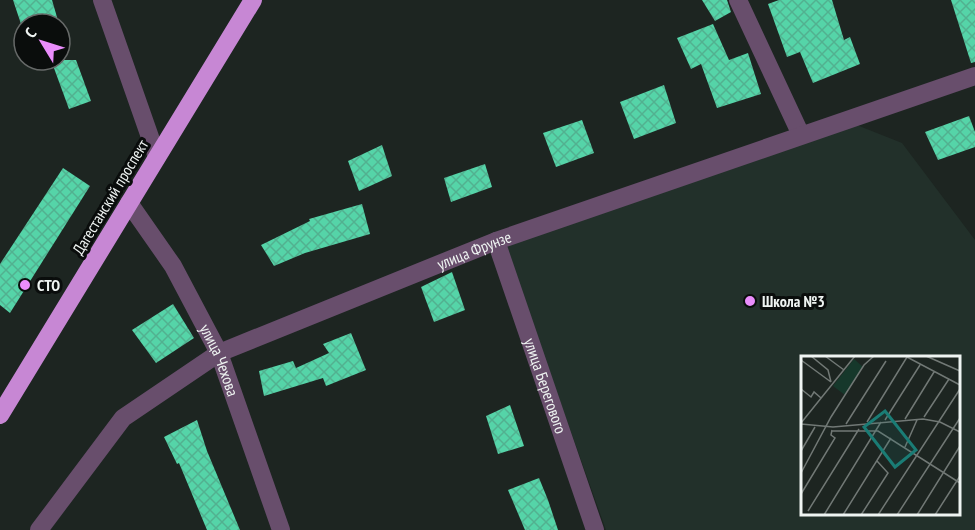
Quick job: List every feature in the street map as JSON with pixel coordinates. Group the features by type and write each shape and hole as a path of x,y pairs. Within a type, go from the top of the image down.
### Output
{"highway":[{"name":"Дагестанский проспект","path":"0,415 253,0"}],"street":[{"path":"102,0 157,157"},
{"path":"738,0 801,135"},
{"name":"улица Фрунзе","path":"39,530 123,418 219,353 496,241 975,76"},
{"name":"улица Чехова","path":"129,203 172,266 219,353 281,530"},
{"name":"улица Берегового","path":"496,241 595,530"}],"shaded area":[{"name":"Школа №3","path":"834,116 902,143 975,240 975,530 606,530 504,244"}],"building":[{"path":"13,0 52,0 56,12 17,12"},
{"path":"702,0 727,0 731,12 715,21"},
{"path":"779,0 832,0 844,40 850,37 860,64 813,83 800,52 787,57 768,4"},
{"path":"951,0 975,0 975,62 971,63"},
{"path":"713,24 729,60 748,53 761,94 717,108 701,64 691,69 677,38"},
{"path":"72,60 76,60 91,101 69,109 55,72 72,72"},
{"path":"664,85 676,123 634,139 620,102"},
{"path":"969,116 975,132 975,147 938,160 925,132"},
{"path":"582,120 594,153 556,167 543,133"},
{"path":"382,145 392,176 359,191 348,161"},
{"path":"485,164 492,187 451,202 444,178"},
{"path":"63,168 90,186 10,313 0,305 0,264"},
{"path":"362,204 370,234 305,253 274,266 261,245 310,221 309,219"},
{"path":"452,272 465,310 434,322 421,287"},
{"path":"173,304 194,338 156,363 132,330"},
{"path":"351,333 366,370 326,386 323,378 264,396 259,371 293,361 296,368 329,353 323,344"},
{"path":"510,405 524,446 498,454 486,416"},
{"path":"197,420 207,451 240,530 207,530 179,463 177,464 164,437"},
{"path":"539,478 558,530 525,530 508,490"}],"place":[{"name":"СТО","path":"25,285"},
{"name":"Школа №3","path":"750,301"}]}
